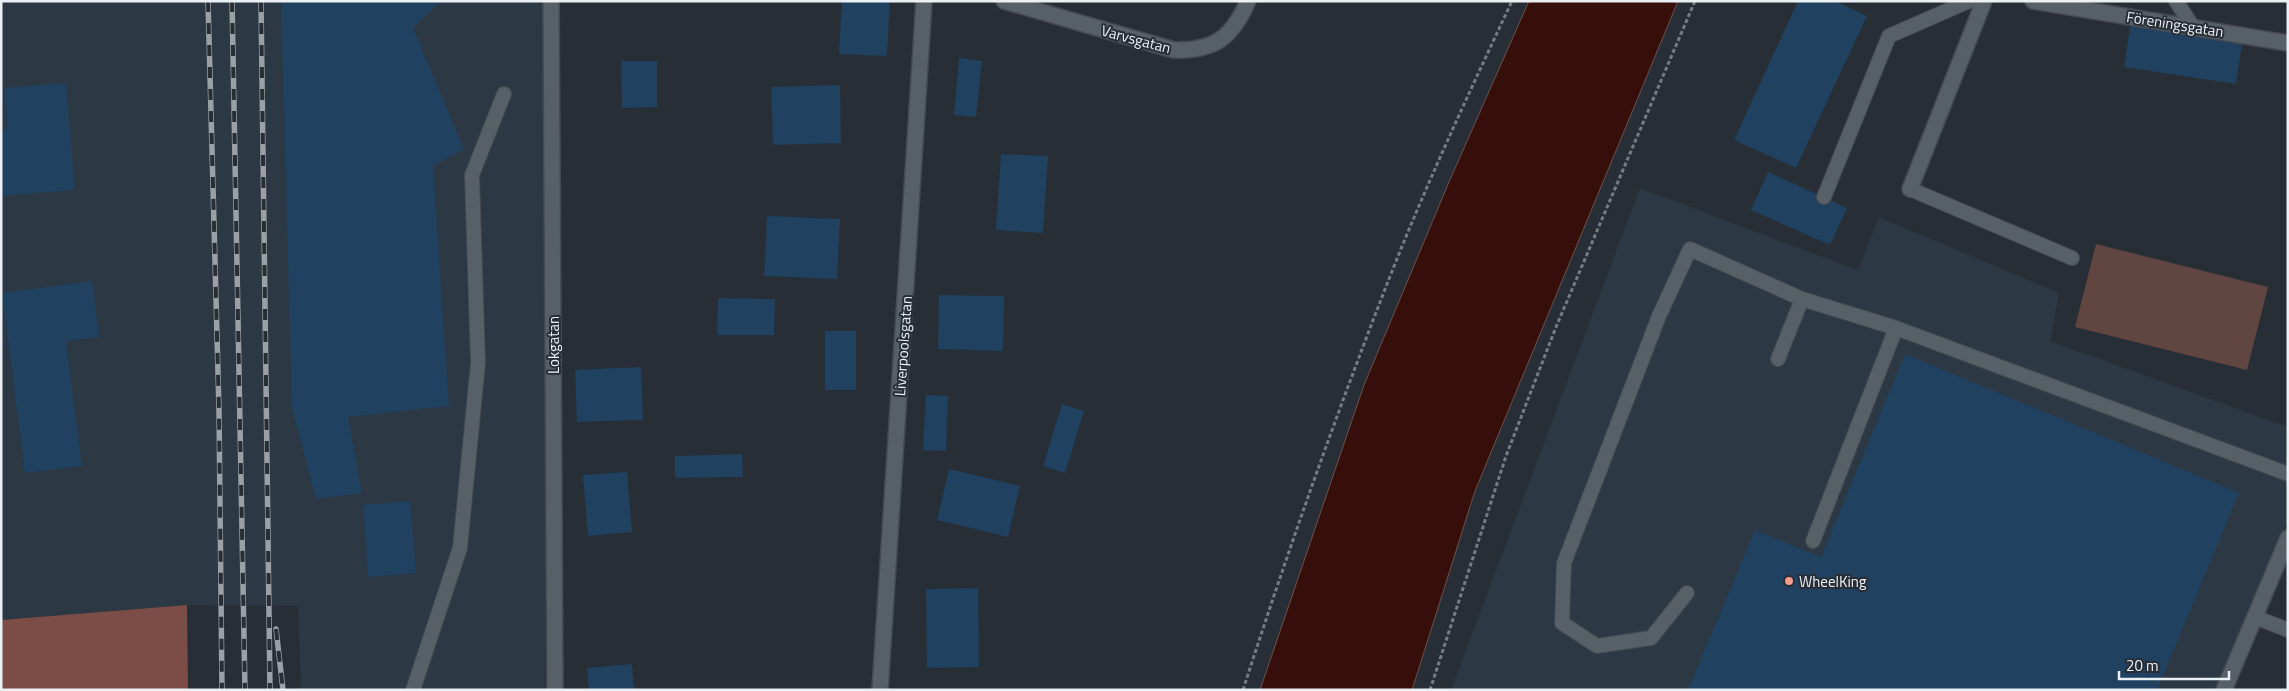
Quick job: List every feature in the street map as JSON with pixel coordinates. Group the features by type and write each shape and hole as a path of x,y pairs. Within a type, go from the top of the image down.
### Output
{"street":[{"name":"Lokgatan","path":"551,1 555,690"},
{"name":"Liverpoolsgatan","path":"880,690 924,1"},
{"name":"Varvsgatan","path":"1004,1 1174,50 1193,50 1209,46 1225,36 1239,22 1248,1"},
{"path":"1910,189 1984,1"},
{"name":"Föreningsgatan","path":"2033,1 2288,43"},
{"path":"2224,690 2288,538"}],"lane":[{"path":"1824,197 1889,36 1969,1"},
{"path":"2176,1 2192,27"},
{"path":"413,690 460,548 478,363 472,175 504,94"},
{"path":"1910,189 2072,258"},
{"path":"1687,593 1651,638 1597,646 1562,623 1564,563 1659,316 1690,249 1802,299 1896,328 2288,474"},
{"path":"1778,359 1802,299"},
{"path":"1813,541 1896,328"},
{"path":"2255,617 2288,630"}],"path":[{"path":"1243,690 1274,592 1314,479 1388,283 1472,87 1512,1"},
{"path":"1430,690 1510,447 1556,327 1695,1"}],"shaded area":[{"path":"1,1 543,1 549,187 545,690 301,690 298,606 187,605 1,620"},
{"path":"1529,1 1678,1 1475,491 1412,690 1260,690 1364,385 1449,182"},
{"path":"1640,188 1858,270 1879,217 2059,293 2050,341 2288,427 2288,521 2249,609 2218,690 1451,690"},
{"path":"2096,244 2268,287 2247,370 2075,327"},
{"path":"187,605 188,690 1,690 1,620"}],"building":[{"path":"281,1 441,1 413,28 464,149 433,166 449,406 348,417 362,493 316,499 292,408"},
{"path":"842,1 890,1 887,56 839,54"},
{"path":"1798,1 1835,1 1867,16 1796,168 1734,140"},
{"path":"2132,14 2244,31 2236,84 2124,67"},
{"path":"959,58 982,61 976,117 954,115"},
{"path":"621,61 657,61 657,107 622,108"},
{"path":"66,83 75,190 1,196 1,129 7,129 4,88"},
{"path":"840,85 841,143 773,145 771,87"},
{"path":"1001,154 1048,156 1043,233 996,230"},
{"path":"1768,172 1847,208 1830,245 1751,210"},
{"path":"767,216 840,219 837,279 764,276"},
{"path":"92,281 99,337 66,341 82,466 25,473 2,293"},
{"path":"939,295 1004,296 1003,351 938,349"},
{"path":"718,298 775,299 774,335 717,335"},
{"path":"825,331 856,331 856,390 825,390"},
{"path":"1905,354 2239,493 2157,690 1688,690 1755,530 1821,557"},
{"path":"641,367 643,420 577,422 575,370"},
{"path":"926,395 948,396 946,451 923,450"},
{"path":"1062,404 1084,411 1065,473 1043,466"},
{"path":"742,454 743,477 675,478 675,456"},
{"path":"949,469 1020,486 1008,537 937,520"},
{"path":"627,472 632,532 588,536 583,475"},
{"path":"410,501 416,573 368,577 363,505"},
{"path":"978,588 979,667 927,668 926,589"},
{"path":"632,664 634,690 589,690 587,668"}],"railway":[{"path":"208,1 219,410 222,690"},
{"path":"232,1 245,690"},
{"path":"261,1 270,690"},
{"path":"276,629 283,690"}],"place":[{"name":"WheelKing","path":"1789,581"}]}
